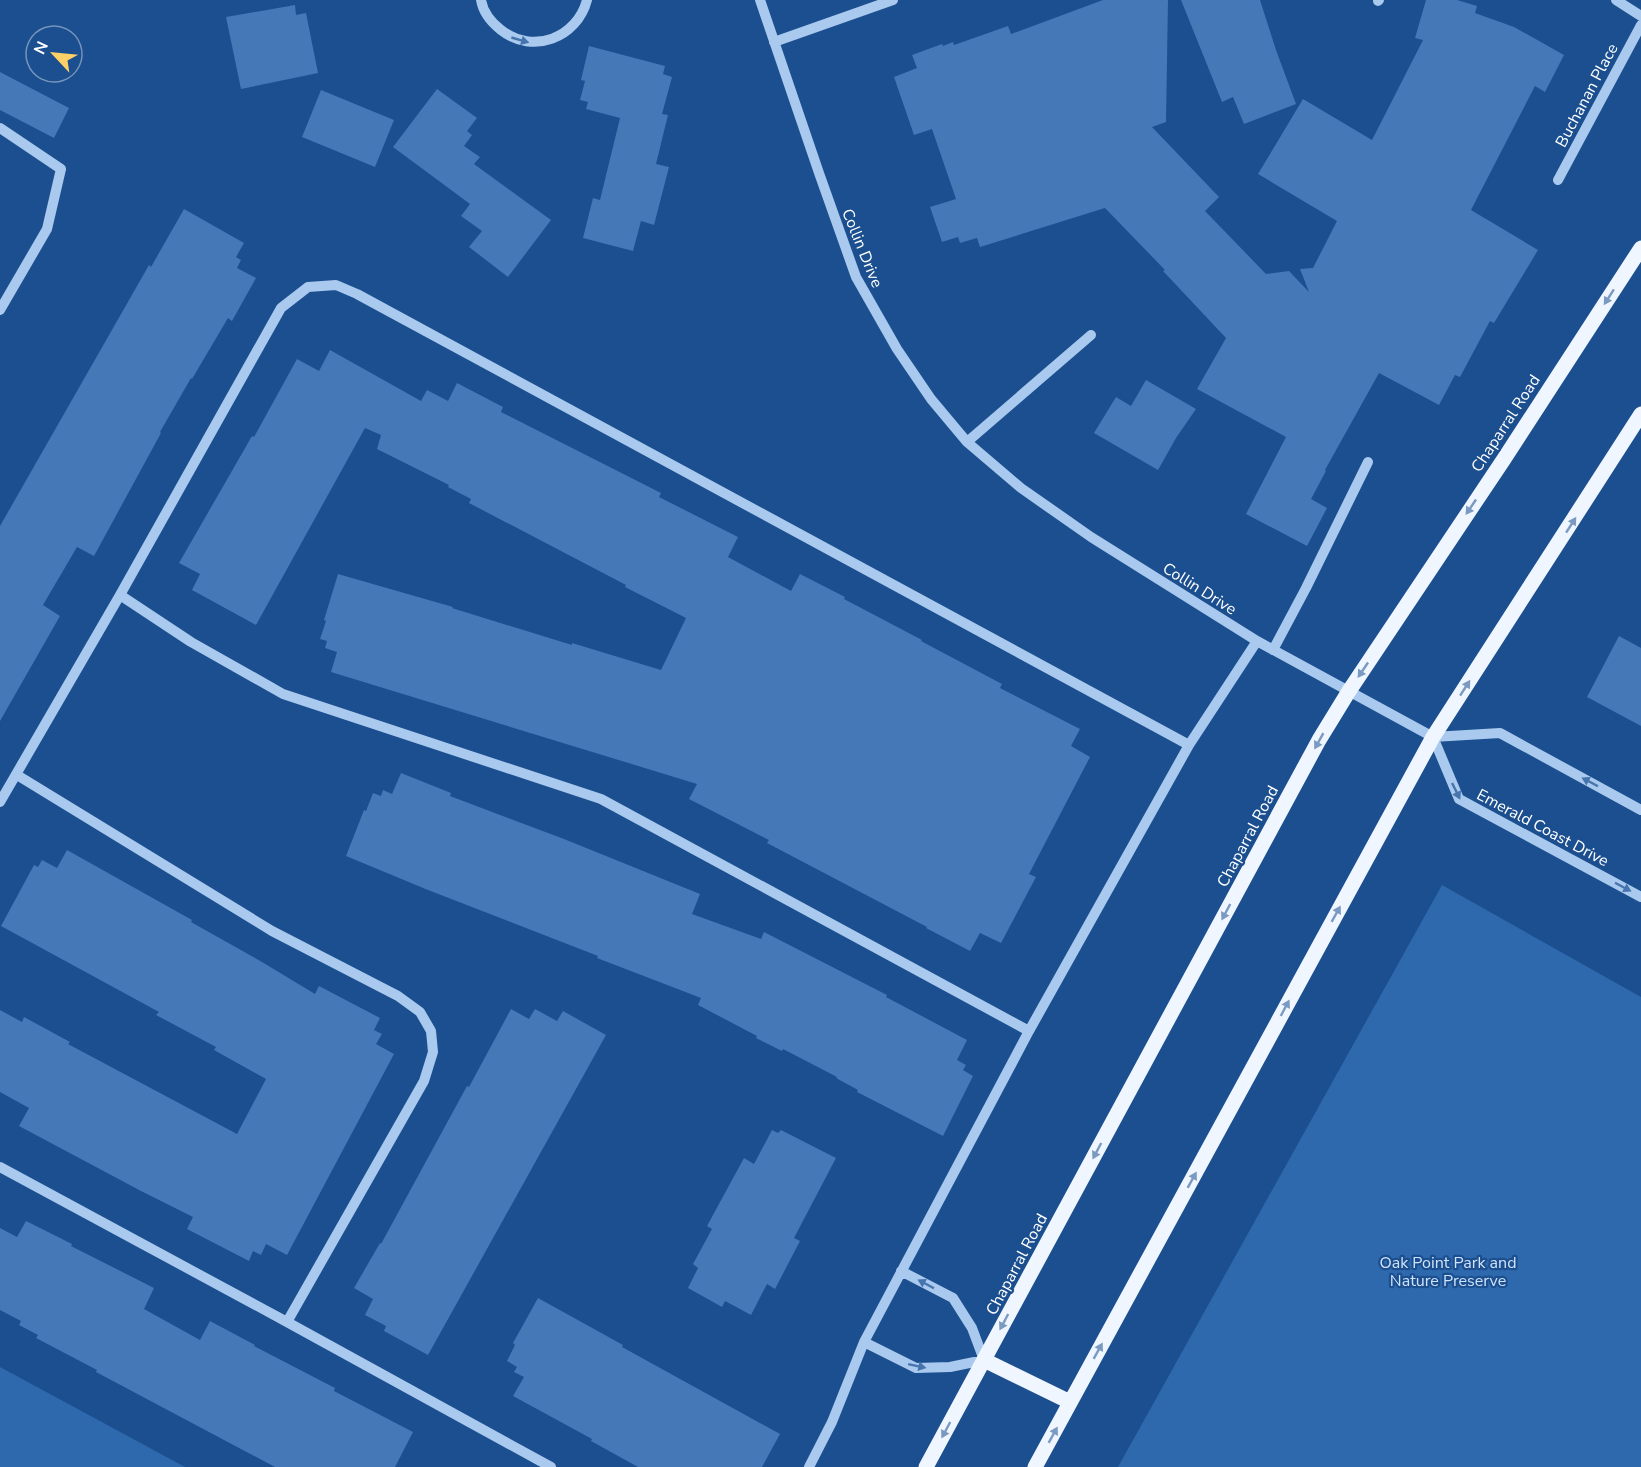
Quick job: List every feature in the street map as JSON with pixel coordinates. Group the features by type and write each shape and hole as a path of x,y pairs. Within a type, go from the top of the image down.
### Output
{"main road":[{"name":"Chaparral Road","path":"926,1467 1319,740 1641,248"},
{"path":"1035,1467 1433,737 1641,414"},
{"path":"984,1360 1070,1402"}],"street":[{"path":"481,0 492,23 510,37 531,43 552,39 571,28 584,11 587,0"},
{"name":"Collin Drive","path":"760,0 856,277 897,349 931,399 967,442 1021,488 1073,524 1257,641 1349,691"},
{"path":"774,42 893,0"},
{"path":"1616,0 1641,16"},
{"name":"Buchanan Place","path":"1558,180 1641,25"},
{"path":"0,128 61,169 47,229 0,310"},
{"path":"0,802 120,595 281,308 308,287 336,285 357,294 1189,745"},
{"path":"967,442 1091,335"},
{"path":"1273,650 1312,577 1368,462"},
{"path":"120,595 191,642 283,694 601,799 1029,1031"},
{"path":"809,1467 832,1422 864,1342 1029,1031 1189,745 1257,641"},
{"path":"1349,691 1433,737 1500,733 1641,810"},
{"name":"Emerald Coast Drive","path":"1433,737 1459,799 1641,897"},
{"path":"17,775 272,931 398,996 420,1012 431,1031 433,1052 424,1081 287,1322"},
{"path":"0,1167 551,1467"},
{"path":"864,1342 916,1368 950,1367 984,1360 972,1328 953,1298 901,1270"}],"green space":[{"name":"Oak Point Park and Nature Preserve","path":"1442,885 1641,997 1641,1467 1118,1467"},
{"path":"0,1367 185,1467 0,1467"}],"building":[{"path":"1103,0 1168,0 1166,122 1152,127 1219,197 1205,211 1266,274 1289,271 1309,292 1300,269 1313,268 1337,221 1258,174 1303,99 1372,140 1423,40 1415,38 1426,0 1457,0 1477,6 1475,13 1514,27 1564,55 1545,92 1535,86 1471,210 1538,250 1494,323 1490,321 1460,377 1455,375 1439,405 1379,373 1311,499 1327,508 1307,546 1246,514 1286,437 1197,389 1226,338 1105,208 980,247 977,238 960,243 958,237 942,242 930,207 956,199 932,129 914,135 894,77 917,68 912,55 942,44 943,46 953,42 954,45 1008,26 1011,34"},
{"path":"1181,0 1260,0 1296,104 1244,124 1233,97 1222,102"},
{"path":"295,5 296,15 306,13 318,73 241,89 226,17"},
{"path":"589,46 665,66 663,74 672,77 662,114 668,115 656,164 669,167 654,225 641,221 633,251 583,238 593,198 600,200 620,118 586,109 588,102 580,100 585,81 581,80"},
{"path":"0,72 69,108 54,138 0,110"},
{"path":"437,89 477,118 467,131 472,135 464,146 480,157 474,164 551,220 508,277 469,247 482,231 461,216 470,204 393,147"},
{"path":"321,90 394,120 375,167 302,137"},
{"path":"184,209 244,243 236,257 241,260 237,268 256,278 232,321 228,318 191,378 94,556 77,547 43,605 60,616 0,721 0,526 149,265 151,267"},
{"path":"330,350 421,401 427,390 448,401 457,383 503,407 501,412 661,493 659,497 738,537 728,557 791,591 800,574 1002,684 1000,688 1080,729 1071,746 1090,757 1029,874 1036,877 1001,943 980,933 970,951 926,928 767,843 769,840 689,799 697,784 331,672 337,652 325,648 327,641 320,639 338,574 661,670 686,618 469,503 471,499 448,487 449,485 377,449 381,435 365,428 256,625 192,590 200,574 179,563 252,436 254,437 297,359 319,371"},
{"path":"1146,380 1196,409 1158,470 1094,433 1116,397 1131,406"},
{"path":"1619,636 1641,648 1641,726 1587,697"},
{"path":"401,773 451,793 450,796 700,894 692,914 761,939 764,932 887,995 886,997 967,1040 957,1060 966,1065 963,1070 973,1076 943,1136 857,1092 858,1090 837,1077 783,1049 782,1051 756,1038 757,1036 698,1005 701,998 346,856 373,793 381,796 383,790 392,794"},
{"path":"67,850 192,920 191,922 315,994 319,986 380,1018 374,1030 382,1034 376,1044 394,1054 287,1255 266,1244 261,1255 253,1251 249,1261 187,1229 193,1217 19,1126 29,1108 0,1092 0,1010 22,1022 24,1017 70,1042 68,1044 237,1134 266,1079 214,1050 216,1047 156,1015 159,1012 1,926 34,865 38,867 42,860 57,868"},
{"path":"511,1009 529,1019 535,1009 557,1021 563,1011 606,1035 428,1355 384,1331 386,1326 365,1315 373,1299 354,1288 381,1244"},
{"path":"772,1130 778,1133 781,1130 836,1158 794,1238 800,1241 775,1289 767,1284 751,1315 725,1301 722,1307 688,1288 698,1268 693,1264 712,1229 707,1226 744,1158 754,1164"},
{"path":"26,1221 154,1288 144,1309 200,1340 210,1321 335,1388 334,1391 413,1432 395,1467 275,1467 36,1338 38,1335 19,1325 21,1321 0,1310 0,1228 17,1237"},
{"path":"538,1298 780,1434 762,1467 638,1467 513,1396 524,1377 514,1372 517,1367 507,1361 515,1345 513,1343"}]}
